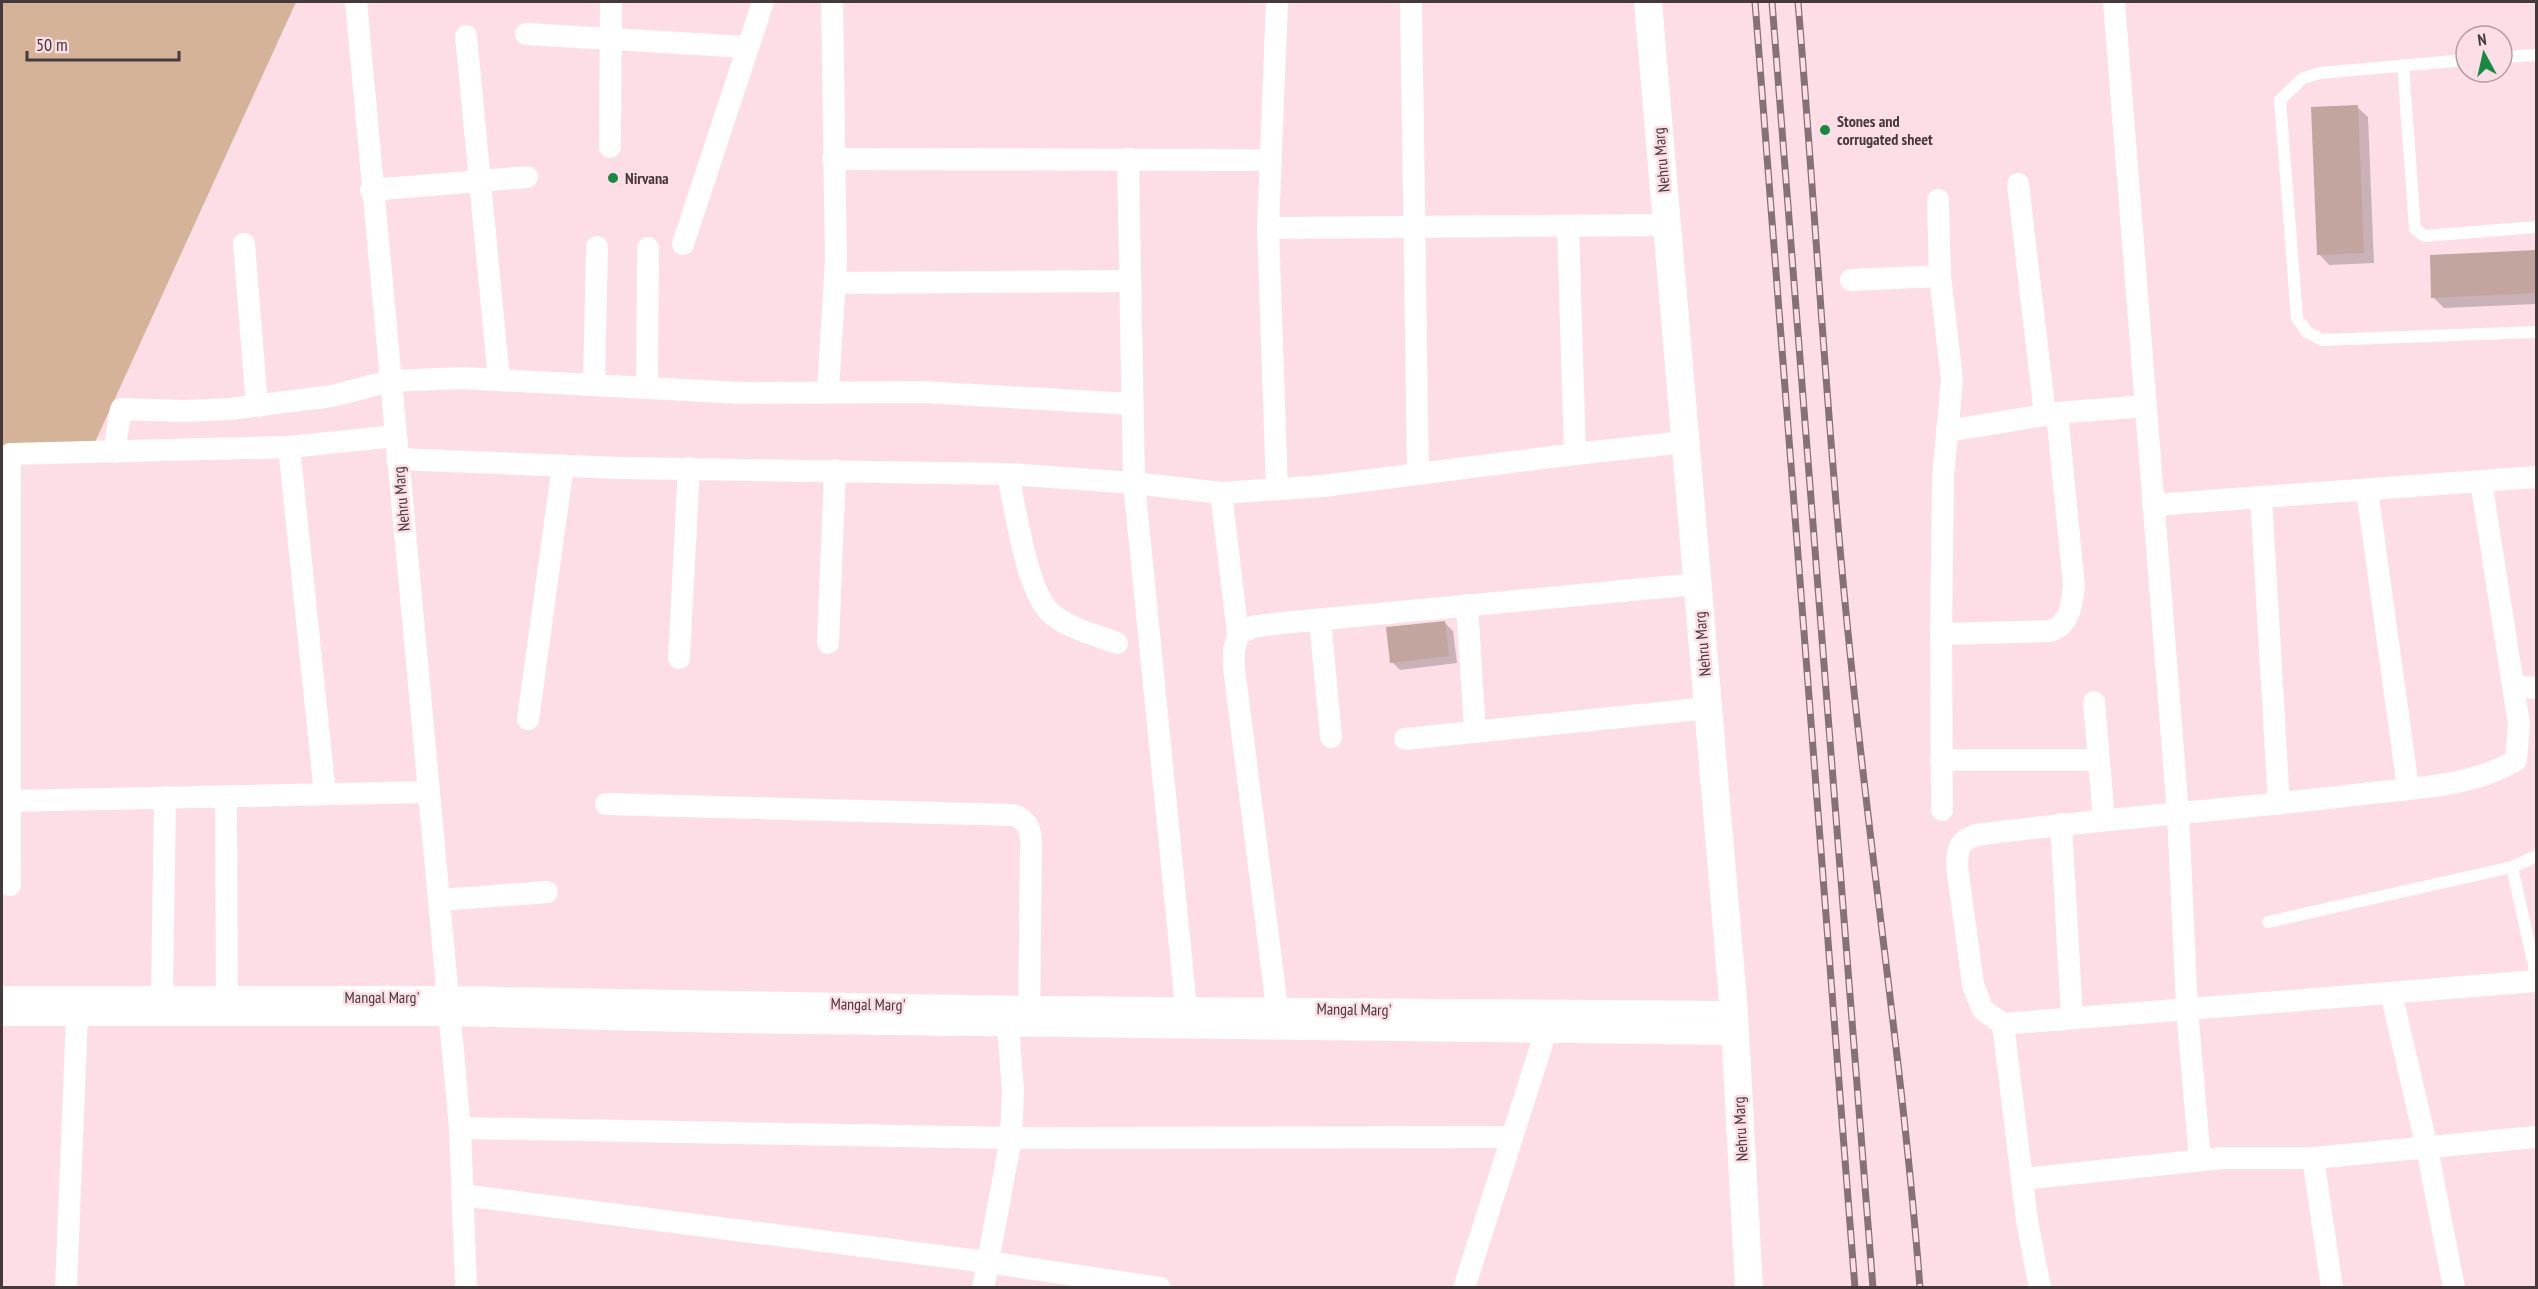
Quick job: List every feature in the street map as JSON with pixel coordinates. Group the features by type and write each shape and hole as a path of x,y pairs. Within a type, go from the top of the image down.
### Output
{"street":[{"name":"Nehru Marg","path":"356,2 371,190 460,1128 466,1287"},
{"path":"610,147 611,2"},
{"path":"683,244 763,2"},
{"path":"828,391 835,284 832,2"},
{"path":"1277,2 1268,228 1277,489"},
{"path":"1411,2 1418,474"},
{"name":"Nehru Marg","path":"1648,2 1735,1023 1749,1287"},
{"path":"2114,2 2178,814 2187,1009 2200,1160"},
{"path":"526,34 747,47"},
{"path":"466,36 499,380"},
{"path":"833,159 1271,160"},
{"path":"1128,159 1134,483 1186,1007"},
{"path":"371,190 527,177"},
{"path":"1941,633 2050,631 2059,628 2066,621 2072,606 2074,586 2018,184"},
{"path":"1938,200 1940,276 1952,380 1943,477 1942,810"},
{"path":"1268,228 1667,225"},
{"path":"1568,226 1575,454"},
{"path":"244,244 257,406"},
{"path":"594,385 597,247"},
{"path":"647,388 648,248"},
{"path":"1851,280 1940,276"},
{"path":"835,284 1130,281"},
{"path":"114,452 122,408 184,411 257,406 332,396 390,381 461,378 741,393 922,392 1132,404"},
{"path":"1947,431 2051,414 2145,406"},
{"path":"10,885 5,725 10,454 289,447 395,436"},
{"path":"397,459 563,465 1008,474 1134,483 1221,493 1418,474 1685,442"},
{"path":"289,447 325,794"},
{"path":"528,719 563,465"},
{"path":"679,658 690,468"},
{"path":"828,643 835,470"},
{"path":"1008,474 1028,567 1044,606 1052,615 1064,622 1117,643"},
{"path":"2153,506 2536,477"},
{"path":"2481,481 2519,724 2516,760 2500,770 2480,777 2408,788 2279,804 2061,824 1976,835 1963,840 1958,851 1957,866 1973,985 1983,1010 2003,1024 2536,981"},
{"path":"2367,490 2408,788"},
{"path":"1221,493 1238,635 1234,650 1234,668 1277,1008"},
{"path":"2261,497 2279,804"},
{"path":"1238,635 1252,627 1696,584"},
{"path":"1467,605 1475,732"},
{"path":"1320,620 1331,737"},
{"path":"2513,686 2536,688"},
{"path":"2094,702 2103,820"},
{"path":"1405,739 1708,708"},
{"path":"1941,760 2097,760"},
{"path":"8,801 429,792"},
{"path":"226,796 226,997"},
{"path":"162,997 165,797"},
{"path":"606,804 1014,815 1024,820 1030,828 1011,1138 982,1287"},
{"path":"2061,824 2072,1018"},
{"path":"439,900 547,892"},
{"path":"2391,993 2427,1148 2454,1287"},
{"name":"Mangal Marg'","path":"2,997 226,997 449,1006 1018,1016 1186,1007 1277,1008 1735,1023"},
{"path":"2,1016 449,1006"},
{"path":"66,1287 77,1016"},
{"path":"1018,1016 1546,1031 1735,1023"},
{"path":"2003,1024 2027,1221 2040,1287"},
{"path":"1464,1287 1546,1031"},
{"path":"460,1128 1011,1138 1511,1137"},
{"path":"2022,1179 2223,1158 2313,1158 2536,1137"},
{"path":"2313,1158 2332,1287"},
{"path":"462,1195 987,1262 1160,1287"}],"lane":[{"path":"2514,56 2536,55"},
{"path":"2454,61 2334,70 2303,78 2280,100 2297,318 2307,332 2322,339 2536,332"},
{"path":"2403,65 2415,229 2425,236 2536,227"},
{"path":"2268,922 2512,867 2536,856"},
{"path":"2512,867 2536,975"}],"shaded area":[{"path":"2,2 296,2 91,451 2,450"}],"building":[{"path":"2358,105 2364,253 2317,255 2311,107"},
{"path":"2536,250 2536,293 2431,298 2430,255"},
{"path":"1445,621 1449,656 1390,663 1386,627"}],"railway":[{"path":"1755,2 1855,1288"},
{"path":"1772,2 1873,1288"},
{"path":"1798,2 1843,579 1859,740 1897,1053 1920,1288"}],"place":[{"name":"Stones and corrugated sheet","path":"1825,130"},
{"name":"Nirvana","path":"613,178"}]}
